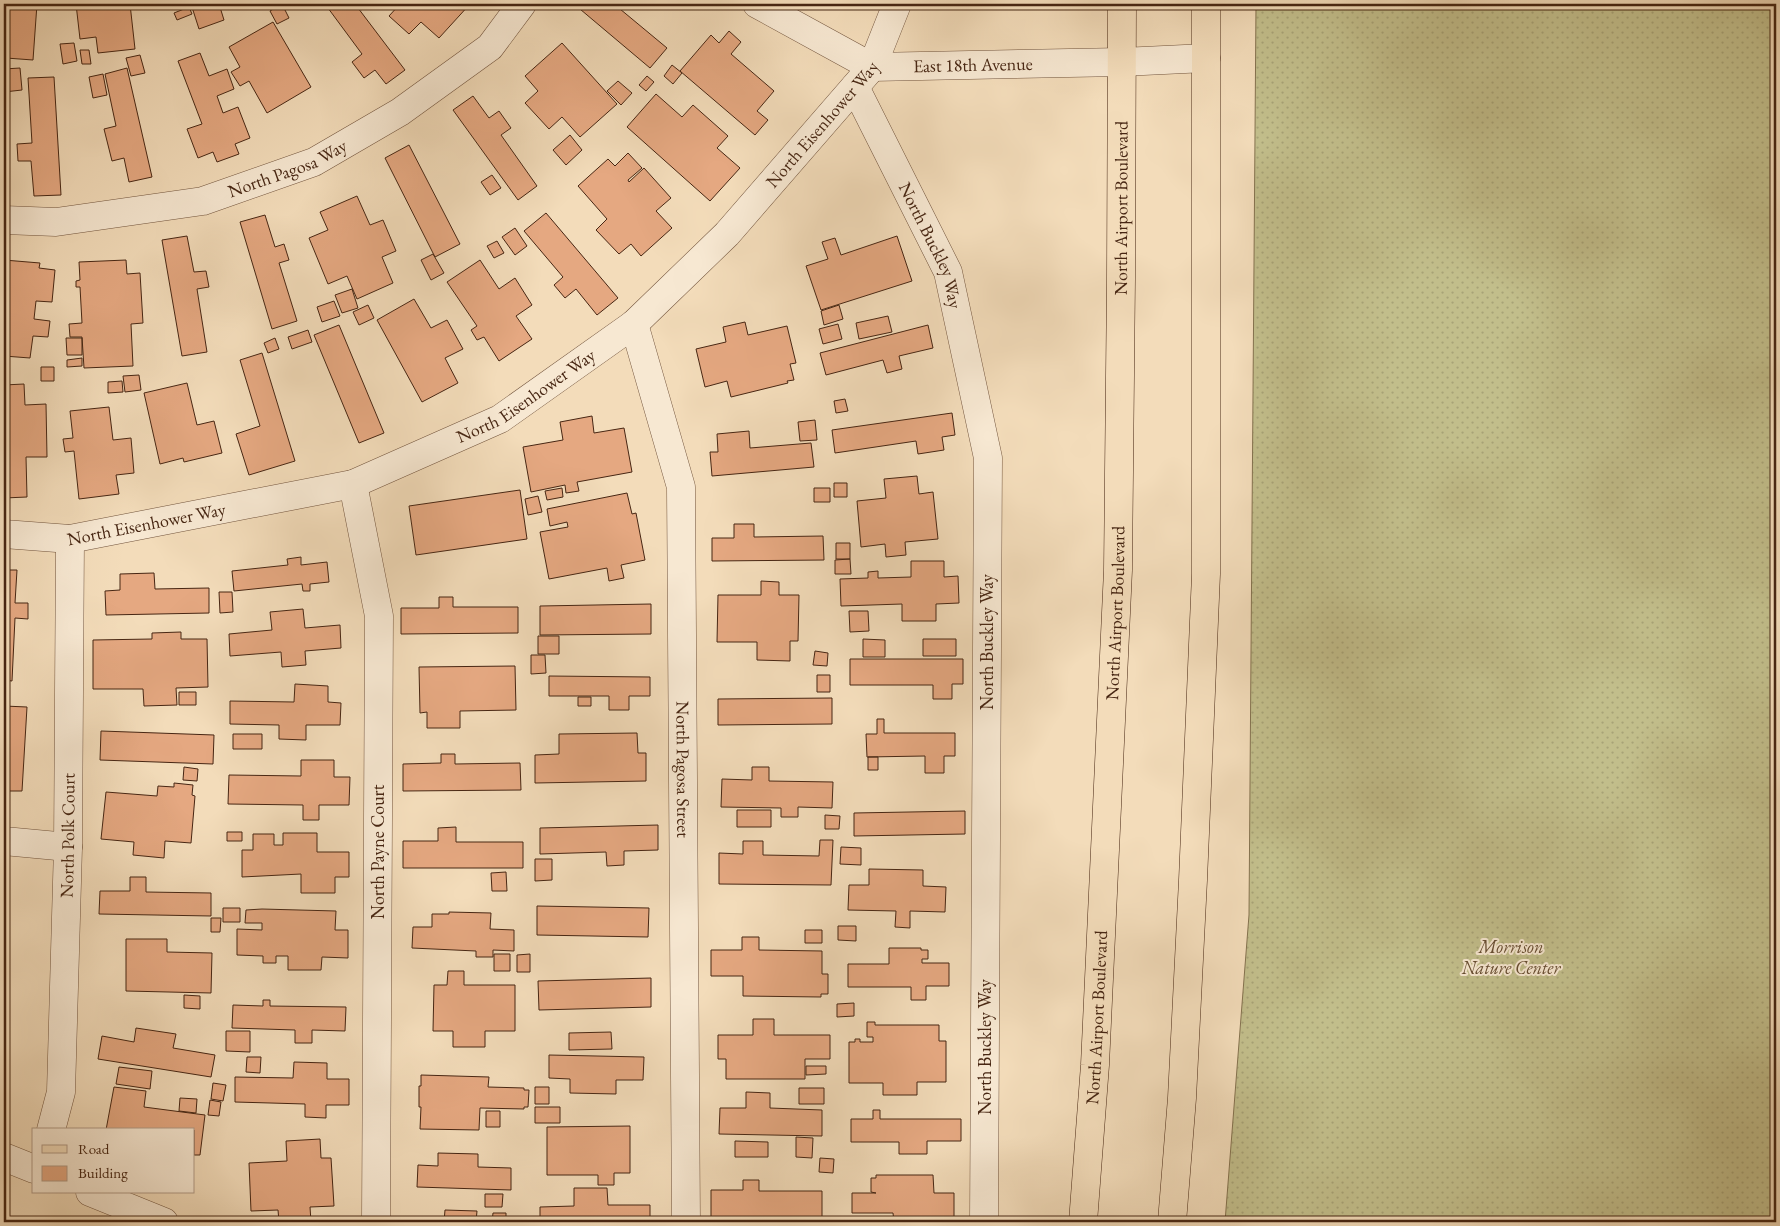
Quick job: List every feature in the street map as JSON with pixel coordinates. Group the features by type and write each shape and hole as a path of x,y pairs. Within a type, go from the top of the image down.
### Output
{"main road":[{"name":"North Airport Boulevard","path":"1083,1222 1094,1065 1118,570 1122,279 1122,4"},
{"path":"1172,1222 1182,1098 1190,950 1206,574 1206,4"}],"street":[{"name":"North Pagosa Way","path":"4,220 56,222 203,201 314,162 400,112 490,47 522,4"},
{"name":"East 18th Avenue","path":"757,4 864,77 1206,58"},
{"name":"North Eisenhower Way","path":"4,534 70,540 353,484 500,418 634,324 727,234 864,77 897,4"},
{"name":"North Buckley Way","path":"864,77 948,272 988,458 984,1222"},
{"name":"North Pagosa Street","path":"634,324 681,487 686,1222"},
{"name":"North Payne Court","path":"353,484 379,616 376,1222"},
{"name":"North Polk Court","path":"52,1128 62,1092 68,847 70,540"},
{"path":"4,841 68,847"},
{"path":"4,1157 32,1168"},
{"path":"95,1194 164,1222"}],"green space":[{"name":"Morrison Nature Center","path":"1256,4 1776,4 1776,1222 1225,1222 1249,915"}],"building":[{"path":"37,4 33,60 6,58 9,17 4,16 4,5"},
{"path":"76,4 130,4 135,49 98,53 96,37 80,39"},
{"path":"191,4 219,4 224,20 199,29"},
{"path":"282,4 289,18 277,24 270,11"},
{"path":"325,4 355,4 405,70 386,84 375,70 364,78 352,62 362,54"},
{"path":"357,4 370,4 361,10"},
{"path":"400,4 470,4 439,38 421,22 409,34 389,16"},
{"path":"574,4 614,4 667,48 650,68"},
{"path":"189,7 192,14 177,20 174,13"},
{"path":"273,22 311,87 267,113 249,81 240,86 231,72 240,67 229,47"},
{"path":"729,31 741,42 731,54 774,91 757,111 768,120 755,135 680,71 711,35 719,43"},
{"path":"74,43 77,61 63,64 60,44"},
{"path":"562,43 617,104 580,137 562,117 549,129 525,103 538,91 525,76"},
{"path":"80,50 89,50 91,64 82,64"},
{"path":"200,53 209,76 227,69 234,89 217,96 223,113 238,107 250,138 235,144 239,154 217,162 213,152 198,158 187,129 202,124 178,61"},
{"path":"140,55 145,73 131,76 126,58"},
{"path":"672,65 682,73 673,84 664,76"},
{"path":"20,68 22,90 4,92 4,69"},
{"path":"127,68 152,177 129,182 124,158 112,161 104,129 116,126 105,74"},
{"path":"103,74 107,95 93,98 89,77"},
{"path":"647,76 654,82 646,91 639,85"},
{"path":"54,77 61,195 34,196 31,161 18,161 17,144 32,143 28,78"},
{"path":"618,81 632,93 621,105 607,91"},
{"path":"656,94 682,117 693,105 728,136 717,148 740,168 710,201 627,127"},
{"path":"473,96 489,118 499,111 511,128 501,135 537,186 518,200 453,110"},
{"path":"570,135 582,150 566,165 553,150"},
{"path":"409,145 460,244 435,257 385,158"},
{"path":"628,153 642,168 628,180 629,182 644,168 671,198 656,211 672,228 641,256 631,244 619,254 596,230 607,219 578,186 608,159 615,166"},
{"path":"492,175 501,188 490,195 481,182"},
{"path":"357,196 370,225 383,220 396,251 382,257 393,283 357,299 347,276 328,284 309,238 328,230 320,212"},
{"path":"546,213 618,298 597,315 576,289 565,298 554,285 563,277 524,231"},
{"path":"265,215 275,247 284,244 289,260 279,263 297,321 272,329 240,222"},
{"path":"515,228 527,246 515,255 502,237"},
{"path":"187,236 194,272 206,271 209,287 197,289 207,352 182,356 162,240"},
{"path":"897,236 912,281 821,310 806,266 828,259 822,242 835,238 841,255"},
{"path":"497,241 504,253 494,258 487,246"},
{"path":"433,254 444,273 431,280 421,260"},
{"path":"4,260 40,263 39,268 55,270 52,302 36,301 34,319 50,321 48,337 33,336 30,358 4,356"},
{"path":"126,260 127,274 140,273 143,323 131,324 133,366 84,368 82,337 70,337 69,324 82,323 80,287 76,287 76,281 80,280 79,262"},
{"path":"480,260 499,289 515,278 532,305 516,316 532,339 499,361 484,337 477,340 471,330 477,326 447,282"},
{"path":"352,289 358,308 342,313 335,295"},
{"path":"414,299 431,328 447,320 463,349 445,358 458,383 422,402 377,320"},
{"path":"334,301 340,316 322,322 317,307"},
{"path":"368,305 374,318 359,325 353,312"},
{"path":"839,305 843,319 824,325 821,311"},
{"path":"888,316 892,332 859,339 856,323"},
{"path":"745,322 748,335 787,326 796,363 790,364 794,380 731,397 727,381 705,387 696,349 726,342 723,327"},
{"path":"838,324 842,339 823,344 819,329"},
{"path":"339,325 384,433 359,443 314,335"},
{"path":"928,325 933,348 899,356 902,369 887,373 883,360 826,375 820,353"},
{"path":"308,330 312,342 292,349 288,337"},
{"path":"66,338 82,338 82,355 67,355"},
{"path":"275,338 279,349 268,353 264,343"},
{"path":"262,353 295,461 249,475 236,434 260,426 240,360"},
{"path":"82,358 82,366 67,367 67,360"},
{"path":"41,367 54,367 54,381 41,381"},
{"path":"139,375 141,390 125,392 123,376"},
{"path":"122,381 123,392 108,393 108,382"},
{"path":"187,383 197,425 214,421 222,453 184,462 183,458 160,464 144,393"},
{"path":"24,384 25,405 46,404 47,457 26,457 27,497 4,498 4,385"},
{"path":"845,399 848,411 836,413 834,401"},
{"path":"109,407 113,440 131,438 134,473 116,475 119,494 79,499 74,451 65,452 63,439 73,438 70,411"},
{"path":"952,413 955,435 942,437 944,450 918,454 916,441 835,453 832,430"},
{"path":"592,416 594,433 624,428 632,472 577,482 579,491 566,493 565,485 531,492 523,447 563,440 560,422"},
{"path":"815,420 817,440 800,441 798,422"},
{"path":"749,431 750,448 811,443 814,467 712,476 710,452 718,452 717,434"},
{"path":"917,476 919,494 933,492 938,539 905,542 906,555 886,557 885,544 861,547 857,501 886,498 884,479"},
{"path":"834,483 847,483 847,497 834,497"},
{"path":"562,488 563,497 547,500 545,491"},
{"path":"814,488 830,488 830,502 814,502"},
{"path":"520,490 527,539 416,555 409,506"},
{"path":"627,493 632,514 636,513 645,560 621,565 624,578 609,581 607,568 549,579 540,532 568,527 567,522 550,526 547,509"},
{"path":"538,496 542,512 528,515 525,499"},
{"path":"734,524 754,524 754,537 823,536 824,560 712,561 712,538 734,538"},
{"path":"836,543 850,543 850,559 836,559"},
{"path":"301,557 301,565 327,562 329,582 310,584 310,591 303,591 302,584 234,591 232,571 288,565 287,559"},
{"path":"850,559 851,574 835,574 835,560"},
{"path":"911,561 944,561 944,577 958,576 959,603 936,604 936,621 902,621 902,604 841,606 840,579 868,578 868,572 878,571 878,578 911,577"},
{"path":"4,570 17,570 15,603 28,603 28,619 15,618 12,681 4,680"},
{"path":"154,573 155,589 209,588 209,613 106,615 105,591 120,590 120,574"},
{"path":"761,581 779,582 779,595 799,595 798,641 790,641 790,661 757,660 757,642 717,642 718,595 761,595"},
{"path":"219,592 232,592 233,612 220,613"},
{"path":"439,597 453,597 453,607 518,607 518,633 401,634 401,608 439,608"},
{"path":"651,604 651,634 540,635 540,606"},
{"path":"303,609 305,628 340,625 341,648 305,651 306,665 282,667 281,652 230,656 229,634 272,630 270,612"},
{"path":"849,611 868,611 869,631 850,632"},
{"path":"181,632 181,639 207,639 208,687 176,688 177,705 144,706 143,689 93,689 93,640 152,639 152,633"},
{"path":"538,636 559,636 559,654 538,654"},
{"path":"863,639 885,640 885,657 863,657"},
{"path":"923,639 956,639 956,656 923,656"},
{"path":"815,651 828,653 827,666 813,665"},
{"path":"531,655 545,655 546,673 531,674"},
{"path":"850,659 963,659 963,684 952,684 952,699 933,699 933,685 850,685"},
{"path":"515,666 516,710 460,711 460,728 427,728 427,712 420,713 419,667"},
{"path":"817,675 830,675 830,692 817,692"},
{"path":"549,676 650,677 650,696 629,696 629,710 609,710 609,696 549,696"},
{"path":"295,684 328,686 328,702 341,703 340,725 306,725 306,740 279,739 279,725 230,724 230,701 294,702"},
{"path":"179,692 196,692 196,705 179,705"},
{"path":"578,697 591,697 591,706 578,706"},
{"path":"832,698 832,724 718,725 718,699"},
{"path":"4,706 27,707 22,791 4,791"},
{"path":"877,719 884,719 884,733 955,733 955,756 944,756 944,773 925,773 925,756 867,757 866,734 877,734"},
{"path":"101,731 214,735 213,764 100,760"},
{"path":"637,733 638,753 646,753 646,781 535,783 535,755 559,754 559,734"},
{"path":"233,734 262,734 262,749 233,749"},
{"path":"441,754 455,754 455,764 520,763 521,790 403,791 403,764 441,763"},
{"path":"868,757 878,757 878,770 868,770"},
{"path":"301,760 334,760 334,777 350,777 349,805 319,805 319,820 303,820 303,805 228,804 229,775 301,776"},
{"path":"184,767 198,769 197,781 183,780"},
{"path":"752,767 769,767 769,781 833,782 832,808 798,807 798,817 781,817 781,808 721,807 722,779 752,780"},
{"path":"174,783 193,785 192,795 195,796 191,843 165,841 164,858 133,855 134,842 101,839 106,792 157,796 158,786 174,787"},
{"path":"737,810 771,810 771,827 737,827"},
{"path":"965,811 965,834 854,836 854,813"},
{"path":"825,815 840,816 839,829 825,829"},
{"path":"658,825 658,850 624,851 624,865 607,866 606,852 540,854 540,828"},
{"path":"456,827 456,842 523,842 523,868 403,868 403,841 438,841 438,828"},
{"path":"227,832 242,832 242,841 227,841"},
{"path":"283,833 317,833 317,852 349,852 349,877 335,877 335,893 301,893 301,874 242,877 242,850 253,850 253,834 274,834 274,845 283,845"},
{"path":"820,840 833,840 831,885 719,884 719,853 743,854 743,841 763,841 763,855 819,856"},
{"path":"841,847 861,848 861,865 840,864"},
{"path":"535,859 552,859 552,880 535,881"},
{"path":"869,869 923,870 923,886 946,887 945,912 910,911 910,928 895,927 896,911 848,910 849,885 869,885"},
{"path":"506,872 507,891 492,891 491,873"},
{"path":"130,877 146,877 146,892 211,893 211,916 99,914 100,891 130,891"},
{"path":"537,906 649,908 648,937 537,935"},
{"path":"223,908 240,908 240,922 223,922"},
{"path":"246,910 336,911 335,930 348,930 348,958 322,957 321,970 288,970 288,956 276,956 276,963 263,963 263,956 237,955 237,929 262,930 262,923 245,923"},
{"path":"449,912 491,913 490,929 514,930 514,951 493,950 493,957 476,957 476,951 412,948 413,927 432,927 432,914 449,914"},
{"path":"211,918 221,918 220,932 211,932"},
{"path":"838,926 856,926 856,941 838,940"},
{"path":"805,930 822,930 822,943 805,943"},
{"path":"742,937 759,937 759,950 822,951 822,974 828,974 828,994 821,994 821,997 743,996 743,976 711,976 711,950 742,950"},
{"path":"126,939 167,939 167,952 212,953 211,993 126,991"},
{"path":"889,948 921,948 921,950 928,950 928,959 922,959 922,963 949,963 949,986 926,986 926,1000 911,1000 911,987 848,987 848,964 889,964"},
{"path":"494,954 510,954 510,971 494,971"},
{"path":"530,954 530,972 517,972 517,955"},
{"path":"448,971 464,971 464,985 515,985 515,1031 485,1031 485,1047 453,1047 453,1031 433,1031 434,985 447,985"},
{"path":"651,978 651,1007 539,1010 538,981"},
{"path":"184,995 200,996 200,1009 184,1008"},
{"path":"263,1000 270,1000 270,1006 346,1007 345,1031 312,1030 312,1043 295,1043 295,1030 232,1028 233,1005 263,1006"},
{"path":"854,1003 854,1016 837,1017 837,1004"},
{"path":"753,1019 774,1019 774,1035 830,1035 830,1059 805,1059 805,1079 726,1079 726,1059 718,1059 718,1035 753,1035"},
{"path":"867,1022 875,1022 875,1025 939,1025 939,1041 946,1041 946,1082 917,1082 917,1095 883,1095 883,1083 849,1083 849,1042 855,1042 855,1039 860,1039 860,1042 873,1042 873,1037 867,1037"},
{"path":"136,1028 176,1034 173,1048 215,1055 211,1077 98,1059 102,1036 134,1042"},
{"path":"226,1031 250,1031 250,1052 226,1051"},
{"path":"611,1032 612,1049 569,1050 569,1033"},
{"path":"549,1055 644,1057 643,1080 616,1080 616,1094 570,1093 570,1079 549,1078"},
{"path":"247,1057 261,1057 260,1073 246,1072"},
{"path":"294,1062 327,1063 327,1079 349,1079 349,1105 326,1105 326,1118 305,1117 305,1104 235,1102 235,1077 293,1078"},
{"path":"806,1066 826,1066 826,1074 806,1075"},
{"path":"119,1067 152,1071 150,1089 116,1084"},
{"path":"421,1075 489,1077 488,1087 524,1088 524,1090 529,1090 528,1107 524,1107 524,1109 480,1108 479,1130 420,1129 421,1107 419,1107 419,1086 421,1086"},
{"path":"213,1083 226,1085 223,1101 211,1099"},
{"path":"114,1087 146,1091 144,1107 205,1115 200,1155 195,1155 195,1128 106,1128"},
{"path":"535,1087 549,1087 549,1104 535,1104"},
{"path":"799,1088 824,1088 824,1104 799,1104"},
{"path":"746,1092 770,1093 770,1108 822,1110 822,1136 719,1134 720,1108 746,1108"},
{"path":"180,1098 197,1099 196,1113 179,1111"},
{"path":"210,1100 221,1102 219,1116 208,1115"},
{"path":"535,1107 560,1107 560,1123 535,1123"},
{"path":"873,1110 880,1110 880,1119 961,1119 961,1141 927,1141 927,1154 899,1154 899,1142 851,1142 851,1119 873,1119"},
{"path":"486,1111 500,1111 500,1127 486,1127"},
{"path":"630,1126 630,1173 614,1173 614,1185 598,1185 598,1175 547,1175 547,1127"},
{"path":"796,1137 813,1138 812,1158 796,1157"},
{"path":"320,1139 321,1158 331,1158 334,1206 310,1207 311,1222 279,1222 278,1210 251,1211 249,1163 287,1161 286,1141"},
{"path":"735,1141 768,1142 768,1157 735,1157"},
{"path":"438,1153 478,1154 478,1167 511,1168 511,1190 417,1187 418,1165 438,1166"},
{"path":"820,1158 834,1159 833,1173 819,1172"},
{"path":"876,1175 933,1175 934,1193 954,1193 954,1222 894,1222 893,1213 852,1213 852,1193 876,1193 871,1192 871,1178 876,1178"},
{"path":"743,1180 759,1180 759,1191 822,1191 822,1217 711,1217 711,1190 743,1190"},
{"path":"574,1188 607,1188 608,1205 650,1205 650,1222 540,1222 540,1207 574,1206"},
{"path":"485,1194 503,1194 502,1207 485,1207"},
{"path":"445,1210 477,1211 476,1222 444,1222"},
{"path":"493,1213 506,1213 506,1222 492,1222"},
{"path":"843,1219 856,1219 856,1222 843,1222"}]}
